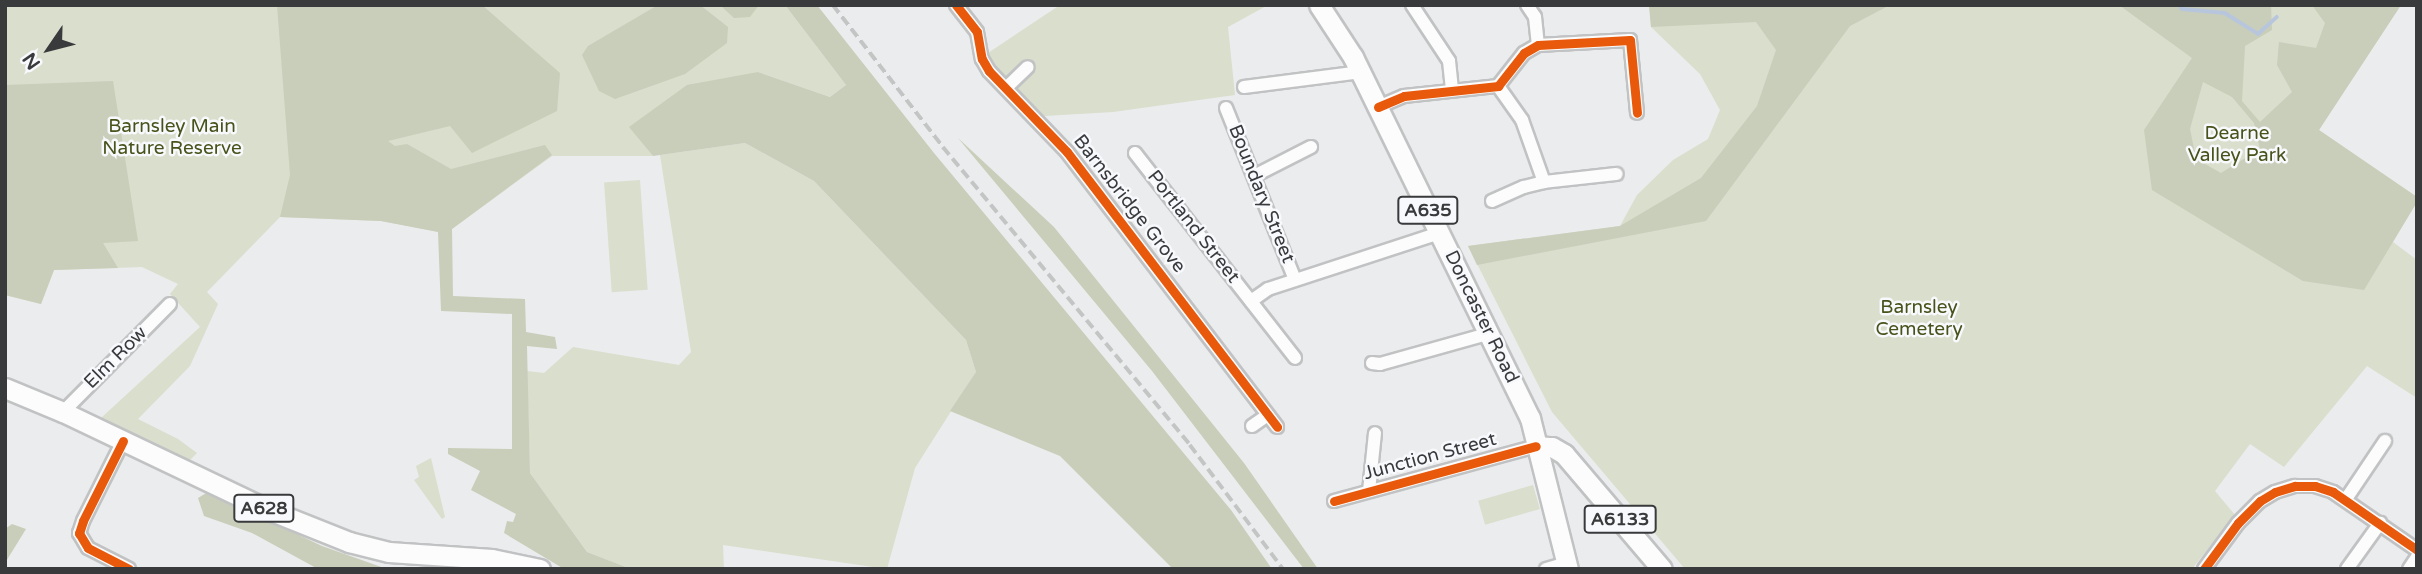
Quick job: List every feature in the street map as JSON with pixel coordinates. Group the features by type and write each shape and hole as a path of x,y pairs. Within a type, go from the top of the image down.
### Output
{"highway":[{"name":"Doncaster Road","path":"1319,5 1378,107 1491,333 1530,418 1567,566"},
{"name":"A628","path":"5,388 63,412 284,517 349,542 389,552 492,559 540,569"},
{"name":"A6133","path":"1530,418 1662,569"},
{"path":"1536,446 1552,447 1564,454"},
{"path":"1545,484 1549,474 1556,469 1577,469"}],"street":[{"name":"Barnsbridge Grove","path":"956,5 977,32 982,59 989,71 1068,152 1277,427"},
{"path":"1412,5 1449,61 1452,90"},
{"path":"1527,5 1535,17 1538,45"},
{"path":"1378,107 1404,96 1498,86 1524,53 1538,45 1630,40 1637,113"},
{"path":"1006,88 1028,67"},
{"path":"1244,87 1360,72"},
{"path":"1498,86 1522,120 1544,182"},
{"name":"Boundary Street","path":"1226,108 1295,280"},
{"path":"1254,176 1311,147"},
{"name":"Portland Street","path":"1135,153 1295,358"},
{"path":"1492,201 1524,187 1544,182 1617,174"},
{"name":"Portland Street","path":"1251,301 1268,289 1439,233"},
{"name":"Elm Row","path":"63,412 170,304"},
{"path":"1372,363 1380,364 1491,333"},
{"path":"1252,426 1268,415"},
{"path":"1369,491 1375,432"},
{"path":"123,441 79,533 88,548 129,569"},
{"path":"2346,499 2385,442"},
{"name":"Junction Street","path":"1334,501 1536,446"},
{"path":"2207,568 2238,523 2260,501 2275,492 2295,486 2315,486 2346,499 2417,550"},
{"path":"2347,569 2380,523"},
{"path":"2409,569 2417,557"},
{"path":"1546,569 1567,566"}],"green space":[{"name":"Barnsley Main Nature Reserve","path":"5,5 785,5 846,85 830,97 758,72 630,127 653,156 552,156 452,229 439,232 381,221 280,217 207,292 218,304 190,366 138,419 178,439 197,453 189,461 101,418 200,327 170,294 178,284 142,267 54,270 41,304 5,295"},
{"path":"277,5 482,5 560,73 557,111 472,153 450,126 388,141 395,146 407,144 451,169 545,145 552,155 452,229 453,296 525,299 526,332 555,337 557,349 527,346 530,473 587,552 631,569 564,569 504,533 507,521 513,522 516,514 471,490 480,471 448,454 448,448 512,449 512,314 441,311 438,232 381,221 280,217 290,175"},
{"path":"658,5 700,5 728,27 727,43 685,74 615,99 599,91 582,55 588,46"},
{"path":"720,5 759,5 750,17 734,18"},
{"path":"785,5 817,5 934,153 1231,510 1272,569 1173,569 1060,456 950,411 976,372 966,340 814,181 745,143 653,156 629,127 687,85 758,72 830,97 846,85"},
{"path":"1060,5 1268,5 1228,27 1235,95 1113,112 1044,116 993,67 988,53"},
{"name":"Barnsley Cemetery","path":"1649,5 2401,5 2319,130 2417,197 2417,202 2393,242 2417,260 2417,398 2367,366 2284,467 2250,444 2215,491 2235,515 2192,569 1685,569 1552,412 1468,246 1620,226 1637,195 1673,160 1708,139 1720,110 1700,74 1651,27"},
{"path":"1649,5 1890,5 1850,26 1706,221 1477,265 1468,246 1620,226 1701,178 1757,106 1776,50 1756,22 1651,27"},
{"name":"Dearne Valley Park","path":"2119,5 2271,5 2272,30 2245,46 2242,101 2260,122 2292,92 2277,65 2279,42 2316,48 2325,23 2312,5 2401,5 2319,130 2417,197 2417,202 2364,290 2303,281 2152,190 2144,130 2192,58","holes":["2203,82 2232,97 2254,123 2260,149 2221,173 2196,159 2190,129"]},
{"path":"113,81 138,241 103,243 118,268 54,270 41,304 5,295 5,85"},
{"path":"958,138 1054,227 1244,463 1318,569 1304,569 1152,371"},
{"path":"745,143 814,181 966,340 976,372 915,468 887,569 723,545 724,569 631,569 587,552 530,473 527,371 544,373 573,347 679,365 691,352 660,155"},
{"path":"640,180 648,290 612,292 604,183"},
{"path":"431,458 445,517 442,519 414,480 419,477 416,466"},
{"path":"1533,485 1540,509 1485,525 1478,501"},
{"path":"208,492 322,546 387,569 318,569 252,533 204,516 198,498"},
{"path":"12,524 26,529 5,563 5,529"}],"waterway":[{"path":"2180,5 2182,9 2225,13 2258,34 2277,17"}],"railway":[{"path":"833,5 943,147 1190,445 1283,569"}],"cycle path":[{"path":"956,5 977,32 982,59 989,71 1067,152 1277,427"},
{"path":"1378,107 1404,96 1498,86 1524,53 1538,45 1630,40 1637,113"},
{"path":"123,441 79,533 88,548 129,569"},
{"path":"1334,501 1536,446"},
{"path":"2204,569 2238,523 2260,501 2275,492 2295,486 2315,486 2333,492 2417,550"}]}
